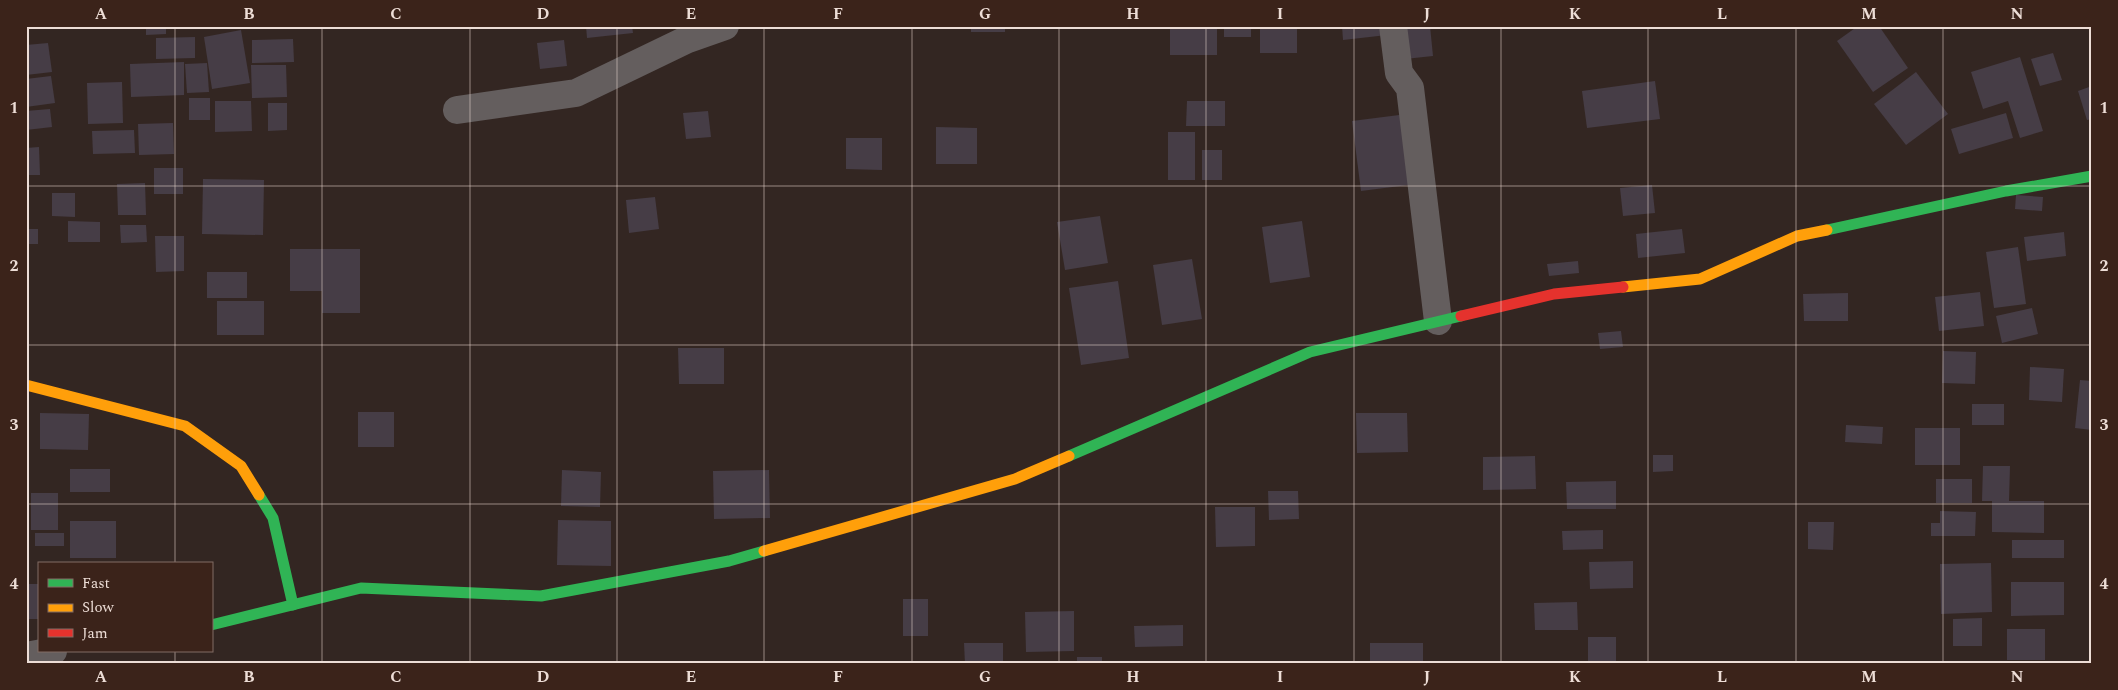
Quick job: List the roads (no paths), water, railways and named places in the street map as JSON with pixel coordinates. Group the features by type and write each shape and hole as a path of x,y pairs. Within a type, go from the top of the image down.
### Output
{"street":[{"path":"457,110 576,93 688,39 725,26"},
{"path":"1393,26 1399,73 1410,88 1438,322"},
{"path":"212,625 361,588 541,596 729,561 1015,478 1310,352 1554,294 1700,279 1797,236 2006,191 2092,176"},
{"path":"26,384 185,426 240,466 273,518 293,605"},
{"path":"26,656 48,652"}]}
